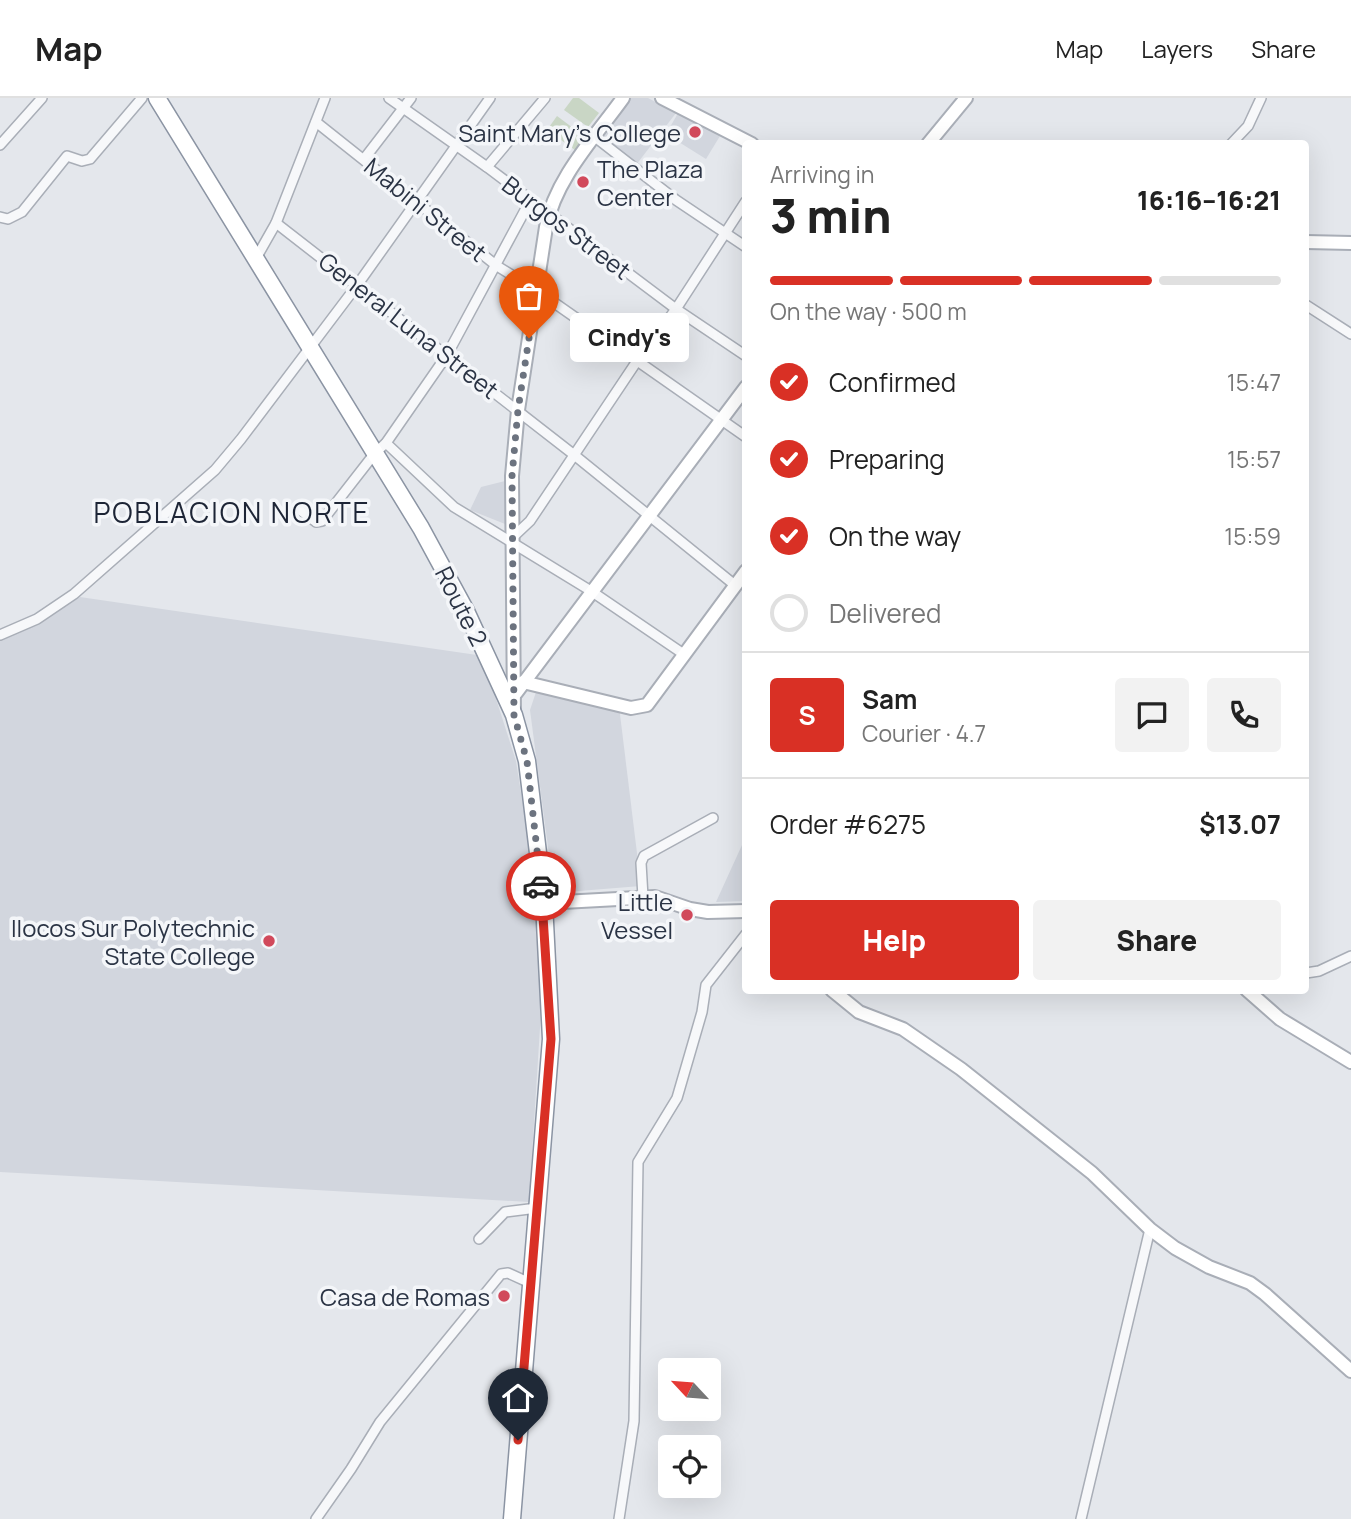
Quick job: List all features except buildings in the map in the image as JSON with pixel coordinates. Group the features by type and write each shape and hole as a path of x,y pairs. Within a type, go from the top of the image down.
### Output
{"highway":[{"name":"Route 2","path":"157,98 255,260 381,448 447,575 514,715 527,761 544,903 551,1039 512,1519"}],"street":[{"path":"0,145 41,98"},
{"path":"0,217 8,219 22,212 67,156 82,161 90,159 142,98"},
{"path":"255,260 276,223 325,98"},
{"name":"Burgos Street","path":"389,98 487,167 676,309 742,353"},
{"path":"364,159 411,98"},
{"path":"0,635 37,619 74,594 215,470 242,439 358,284 490,98"},
{"path":"487,167 545,98"},
{"path":"514,715 519,688 512,476 518,410 548,214 570,172 623,98"},
{"path":"662,98 744,140"},
{"path":"931,140 966,98"},
{"path":"1235,140 1248,126 1261,98"},
{"name":"Mabini Street","path":"316,122 497,266 536,290 742,435"},
{"path":"595,137 677,200 742,244"},
{"path":"297,508 316,522 322,522 381,448 447,355 530,201"},
{"path":"513,539 530,521 637,361 676,309 742,207"},
{"name":"General Luna Street","path":"276,223 518,410 736,586"},
{"path":"1309,242 1351,243"},
{"path":"1309,307 1351,334"},
{"path":"519,688 742,392"},
{"path":"381,448 454,508 513,539 685,655"},
{"path":"519,688 640,708 654,698 742,577"},
{"path":"643,897 641,863 644,856 713,818"},
{"path":"544,903 654,897 708,912 742,911"},
{"path":"620,1519 634,1421 638,1162 677,1098 702,1012 706,985 742,939"},
{"path":"1309,973 1319,971 1351,956"},
{"path":"837,994 859,1012 903,1029 961,1069 1093,1173 1150,1229 1193,1259 1250,1283 1351,1371"},
{"path":"1252,994 1280,1019 1351,1062"},
{"path":"479,1239 505,1212 537,1208"},
{"path":"1081,1519 1150,1229"},
{"path":"316,1519 380,1422 501,1274 508,1273 530,1283"}],"shaded area":[{"path":"631,98 648,98 676,113 636,165 602,137"},
{"name":"Saint Mary's College","path":"681,108 723,131 706,159 666,134"},
{"path":"509,480 510,526 470,510 481,487"},
{"name":"Ilocos Sur Polytechnic State College","path":"80,597 477,655 489,677 516,761 533,869 541,1012 529,1202 0,1172 0,638 20,632"},
{"path":"538,686 619,706 641,886 554,893 530,710"},
{"path":"742,845 742,901 716,902"}],"green space":[{"path":"573,98 579,98 599,113 588,127 564,110"},
{"path":"557,116 585,137 575,150 547,130"}],"way so far":[{"path":"529,338 518,410 512,476 516,693 514,715 527,761 541,886"}],"place":[{"name":"Saint Mary's College","path":"695,132"},
{"name":"The Plaza Center","path":"583,182"},
{"name":"Cindy's","path":"529,338"},
{"name":"Little Vessel","path":"687,915"},
{"name":"Ilocos Sur Polytechnic State College","path":"269,941"},
{"name":"Casa de Romas","path":"504,1296"}],"district":[{"name":"POBLACION NORTE","path":"232,512"}],"route":[{"path":"518,1440 551,1039 541,886"}]}
